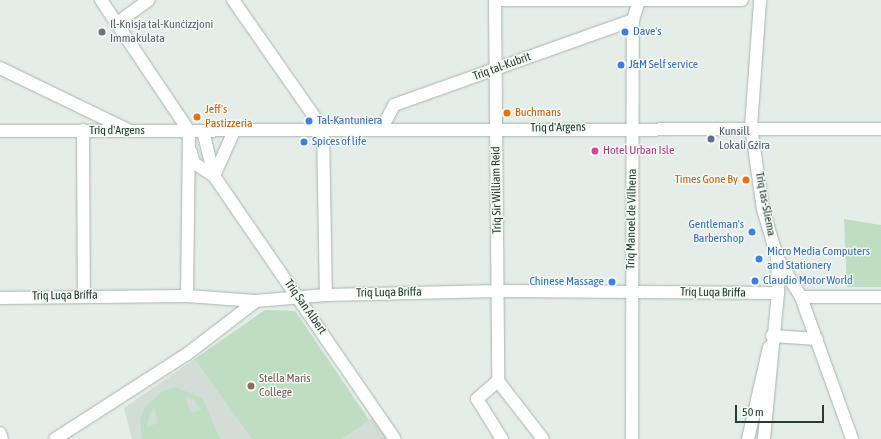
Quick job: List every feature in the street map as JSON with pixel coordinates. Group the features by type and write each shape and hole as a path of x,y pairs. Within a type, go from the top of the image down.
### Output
{"street":[{"path":"101,0 189,131 188,296"},
{"path":"117,23 149,0"},
{"path":"233,0 323,129 326,294"},
{"name":"Triq Sir William Reid","path":"495,0 498,381"},
{"path":"499,0 742,0"},
{"name":"Triq tas-Sliema","path":"760,0 751,127 763,209 776,257 778,294 772,336 772,371 764,439"},
{"name":"Triq Manoel de Vilhena","path":"632,439 631,292 633,20 638,1"},
{"name":"Triq tal-Kubrit","path":"382,128 394,105 633,20"},
{"path":"0,68 128,130"},
{"name":"Triq d'Argens","path":"0,131 234,131 382,128 496,129 751,127 881,129"},
{"path":"83,130 84,295"},
{"name":"Triq San Albert","path":"203,131 214,176"},
{"path":"214,176 234,131"},
{"name":"Triq San Albert","path":"189,146 194,162 214,176 395,439"},
{"path":"776,257 801,297 852,439"},
{"name":"Triq Luqa Briffa","path":"0,298 84,295 188,296 256,301 326,294 498,291 778,294"},
{"path":"801,297 881,297"},
{"path":"60,438 187,354 256,301"},
{"path":"772,336 817,339"},
{"name":"Triq tas-Sliema","path":"748,439 761,371 772,336"},
{"path":"501,439 477,399 498,381 544,439"},
{"path":"0,433 2,439"}],"shaded area":[{"name":"Stella Maris College","path":"265,310 295,311 369,420 373,417 388,439 132,439 124,408"}],"green space":[{"path":"844,219 881,225 881,287 847,287"},
{"name":"Stella Maris College","path":"265,310 295,311 369,420 342,439 252,439 195,359"},
{"path":"176,387 203,399 220,439 142,439 140,420 144,408 161,392","holes":["185,397 193,399 201,410 191,413","154,407 158,423 147,427 150,413"]}],"place":[{"name":"Il-Knisja tal-Kunċizzjoni Immakulata","path":"102,32"},
{"name":"Dave's","path":"625,32"},
{"name":"J&M Self service","path":"621,65"},
{"name":"Buchmans","path":"507,113"},
{"name":"Jeff's Pastizzeria","path":"197,117"},
{"name":"Tal-Kantuniera","path":"309,121"},
{"name":"Kunsill Lokali Gżira","path":"711,139"},
{"name":"Spices of life","path":"304,142"},
{"name":"Hotel Urban Isle","path":"595,151"},
{"name":"Times Gone By","path":"746,180"},
{"name":"Gentleman's Barbershop","path":"752,232"},
{"name":"Micro Media Computers and Stationery","path":"759,259"},
{"name":"Claudio Motor World","path":"755,281"},
{"name":"Chinese Massage","path":"612,282"},
{"name":"Stella Maris College","path":"251,386"}]}
